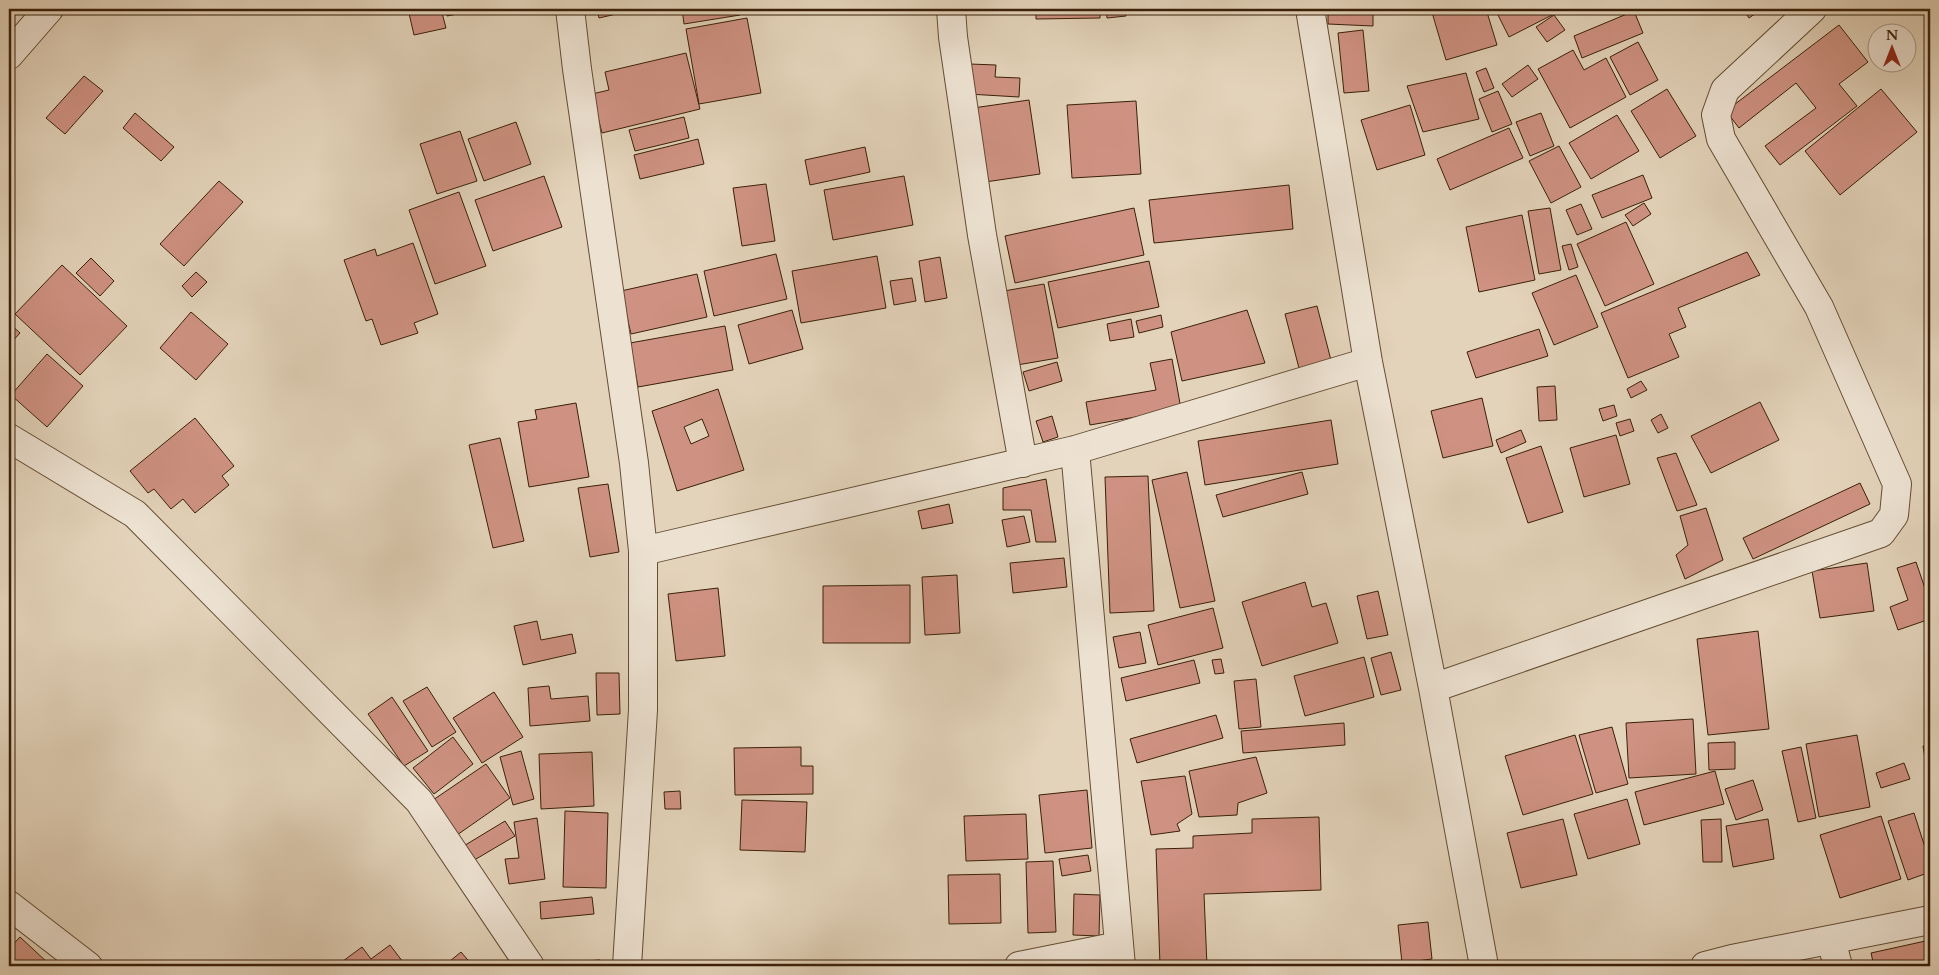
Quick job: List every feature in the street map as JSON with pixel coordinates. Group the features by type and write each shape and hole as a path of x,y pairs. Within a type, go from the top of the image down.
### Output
{"street":[{"path":"9,54 49,9"},
{"path":"570,9 634,463 643,551 643,710 627,966"},
{"path":"951,9 953,37 982,235 1023,463"},
{"path":"1310,9 1368,362 1433,688 1484,966"},
{"path":"1433,688 1881,533 1894,515 1897,484 1819,307 1721,139 1716,115 1725,90 1812,9"},
{"path":"643,551 1075,450 1368,362"},
{"path":"9,438 135,514 419,801 530,966"},
{"path":"1019,966 1120,956 1075,450"},
{"path":"9,906 88,966"},
{"path":"1705,966 1930,920"},
{"path":"1831,940 1838,966"}],"building":[{"path":"408,9 441,9 446,28 414,35"},
{"path":"445,9 483,9 447,16"},
{"path":"597,9 638,9 599,18"},
{"path":"682,9 739,9 740,15 684,24"},
{"path":"1036,9 1100,9 1100,18 1036,19"},
{"path":"1106,9 1125,9 1126,16 1107,18"},
{"path":"1328,9 1373,9 1373,26 1328,24"},
{"path":"1431,9 1486,9 1497,45 1446,60"},
{"path":"1495,9 1552,9 1554,14 1509,37"},
{"path":"1743,9 1762,9 1749,18"},
{"path":"1634,11 1643,33 1582,58 1574,36"},
{"path":"1554,15 1565,30 1547,42 1536,27"},
{"path":"747,18 761,93 699,104 686,29"},
{"path":"1839,25 1866,59 1866,64 1839,84 1857,106 1780,165 1765,146 1816,108 1796,83 1739,128 1726,111"},
{"path":"1363,30 1369,91 1344,93 1338,33"},
{"path":"1638,42 1658,80 1630,95 1610,57"},
{"path":"1573,50 1584,70 1606,58 1626,97 1570,128 1538,69"},
{"path":"686,53 700,109 602,133 592,94 609,90 605,72"},
{"path":"970,64 996,65 995,77 1020,78 1019,97 968,94"},
{"path":"1528,65 1538,79 1512,97 1502,84"},
{"path":"1486,68 1494,88 1484,92 1476,72"},
{"path":"1466,73 1479,119 1423,132 1407,86"},
{"path":"84,76 103,91 65,134 46,118"},
{"path":"1667,89 1696,136 1660,158 1631,111"},
{"path":"1881,89 1917,132 1840,195 1805,151"},
{"path":"1498,91 1512,124 1492,132 1479,99"},
{"path":"1029,100 1040,174 985,182 973,108"},
{"path":"1136,101 1141,174 1072,178 1067,105"},
{"path":"1410,105 1425,155 1377,170 1361,120"},
{"path":"135,113 174,147 161,161 123,128"},
{"path":"1541,113 1554,146 1530,156 1516,122"},
{"path":"1617,115 1639,151 1591,179 1569,143"},
{"path":"684,117 689,138 635,151 629,130"},
{"path":"516,122 531,164 484,181 468,139"},
{"path":"1509,128 1523,158 1450,190 1437,159"},
{"path":"460,131 477,181 437,194 420,144"},
{"path":"698,139 704,164 640,179 634,155"},
{"path":"1559,146 1581,187 1551,203 1529,161"},
{"path":"865,147 870,172 810,185 805,160"},
{"path":"1643,175 1652,198 1602,218 1592,195"},
{"path":"544,176 562,227 493,251 475,200"},
{"path":"904,176 913,225 833,240 824,190"},
{"path":"219,181 243,202 184,266 160,244"},
{"path":"766,184 775,241 742,246 733,188"},
{"path":"1289,185 1293,229 1154,243 1149,200"},
{"path":"459,192 486,266 435,284 409,210"},
{"path":"1644,203 1651,214 1633,226 1625,215"},
{"path":"1581,204 1592,229 1577,235 1566,210"},
{"path":"1134,208 1144,255 1015,283 1005,236"},
{"path":"1550,208 1561,270 1539,274 1528,211"},
{"path":"1522,215 1535,280 1479,292 1466,227"},
{"path":"1626,222 1654,284 1605,306 1577,244"},
{"path":"413,243 438,314 414,323 418,333 381,345 372,319 366,321 344,260 375,249 377,256"},
{"path":"1571,244 1578,267 1569,270 1562,246"},
{"path":"1747,252 1760,275 1678,308 1686,327 1669,334 1679,357 1628,378 1601,313"},
{"path":"776,254 787,299 714,316 704,271"},
{"path":"877,256 886,308 801,323 792,271"},
{"path":"940,257 947,298 925,302 919,261"},
{"path":"91,258 114,281 100,296 76,273"},
{"path":"1149,261 1159,307 1058,328 1048,282"},
{"path":"62,265 127,326 80,375 15,314"},
{"path":"196,272 207,282 192,297 182,286"},
{"path":"697,274 707,317 631,334 621,291"},
{"path":"1576,275 1598,327 1554,345 1532,293"},
{"path":"912,278 916,301 894,305 890,281"},
{"path":"1044,284 1058,358 1017,365 1004,291"},
{"path":"1317,306 1333,368 1301,376 1285,314"},
{"path":"792,310 803,349 749,364 738,325"},
{"path":"1247,310 1265,363 1182,381 1171,332"},
{"path":"191,312 228,344 196,380 160,348"},
{"path":"1161,315 1163,327 1139,333 1136,321"},
{"path":"1131,319 1134,337 1110,341 1107,324"},
{"path":"9,323 20,333 9,345"},
{"path":"725,326 733,370 638,387 630,343"},
{"path":"1539,329 1548,356 1476,378 1467,352"},
{"path":"47,354 83,386 47,427 11,395"},
{"path":"1172,359 1181,409 1090,425 1086,402 1156,390 1150,363"},
{"path":"1057,362 1062,381 1029,391 1023,372"},
{"path":"1641,381 1647,390 1631,398 1627,389"},
{"path":"1555,386 1557,420 1539,421 1537,387"},
{"path":"718,389 744,470 677,491 652,411","holes":["702,419 709,436 691,444 684,427"]},
{"path":"1482,398 1493,446 1443,458 1431,411"},
{"path":"1760,402 1779,440 1711,473 1691,436"},
{"path":"576,403 589,477 529,487 518,422 537,419 535,410"},
{"path":"1614,405 1617,416 1603,421 1599,409"},
{"path":"1661,414 1668,428 1658,433 1651,420"},
{"path":"1052,416 1058,437 1043,442 1036,421"},
{"path":"195,418 234,466 222,476 229,485 195,513 183,499 171,509 154,489 148,493 130,471"},
{"path":"1630,419 1634,431 1620,436 1616,423"},
{"path":"1331,420 1338,464 1205,485 1198,441"},
{"path":"1521,430 1526,442 1501,453 1496,440"},
{"path":"1616,435 1630,484 1584,497 1570,448"},
{"path":"500,438 524,541 493,548 469,445"},
{"path":"1541,446 1563,512 1528,523 1506,458"},
{"path":"1676,453 1697,505 1677,511 1657,458"},
{"path":"1187,472 1215,601 1180,608 1152,480"},
{"path":"1302,472 1308,494 1223,517 1216,495"},
{"path":"1148,476 1154,611 1110,613 1105,477"},
{"path":"1046,479 1056,542 1036,542 1031,510 1003,510 1003,488"},
{"path":"1860,483 1870,504 1753,559 1743,538"},
{"path":"608,484 619,552 590,557 578,488"},
{"path":"949,504 953,523 922,529 918,511"},
{"path":"1706,508 1723,560 1685,579 1676,555 1688,545 1680,516"},
{"path":"1024,516 1030,542 1007,547 1002,520"},
{"path":"1064,558 1067,587 1013,593 1010,563"},
{"path":"1916,562 1930,603 1930,619 1898,630 1890,607 1908,600 1897,568"},
{"path":"1867,563 1874,611 1820,618 1812,571"},
{"path":"957,575 960,633 925,635 922,577"},
{"path":"1305,582 1312,607 1326,603 1338,643 1262,666 1242,602"},
{"path":"910,585 910,643 823,643 823,586"},
{"path":"718,588 725,656 676,661 668,594"},
{"path":"1378,591 1388,635 1367,639 1357,596"},
{"path":"1213,608 1223,648 1158,665 1148,625"},
{"path":"537,621 541,640 572,634 576,653 523,665 514,626"},
{"path":"1758,631 1769,729 1708,735 1697,639"},
{"path":"1140,632 1146,663 1119,668 1113,637"},
{"path":"1391,652 1401,690 1381,695 1371,658"},
{"path":"1364,657 1374,697 1305,716 1294,676"},
{"path":"1221,659 1224,673 1215,674 1212,660"},
{"path":"1194,660 1200,683 1126,701 1121,678"},
{"path":"596,673 619,673 620,714 597,715"},
{"path":"1256,679 1261,727 1239,729 1234,681"},
{"path":"549,686 551,699 588,696 590,721 530,726 528,688"},
{"path":"427,687 456,732 432,747 403,701"},
{"path":"494,692 523,737 482,763 453,718"},
{"path":"392,697 428,751 404,766 368,714"},
{"path":"1216,715 1223,738 1137,763 1130,739"},
{"path":"1693,719 1696,774 1629,778 1626,723"},
{"path":"1344,723 1345,745 1243,753 1241,731"},
{"path":"1612,727 1628,784 1596,793 1579,735"},
{"path":"1575,735 1593,794 1523,815 1505,756"},
{"path":"1857,735 1870,807 1819,817 1806,744"},
{"path":"453,737 473,764 434,794 413,768"},
{"path":"1735,742 1735,769 1709,770 1708,743"},
{"path":"1930,745 1930,788 1923,746"},
{"path":"801,747 801,766 813,766 813,794 735,795 734,748"},
{"path":"1801,747 1816,818 1798,822 1782,751"},
{"path":"521,751 534,799 513,805 500,757"},
{"path":"592,752 594,806 541,809 539,754"},
{"path":"1256,757 1267,793 1238,803 1237,815 1199,817 1189,771"},
{"path":"1904,763 1910,779 1881,788 1876,773"},
{"path":"486,764 510,798 457,835 433,800"},
{"path":"1715,771 1724,804 1644,825 1635,792"},
{"path":"1185,776 1192,814 1177,824 1180,831 1151,835 1141,781"},
{"path":"1753,780 1763,810 1736,820 1725,789"},
{"path":"1087,790 1092,848 1045,853 1039,795"},
{"path":"680,791 681,809 665,809 664,792"},
{"path":"1627,799 1640,844 1588,859 1574,814"},
{"path":"742,800 807,802 805,852 740,850"},
{"path":"565,811 608,813 606,888 563,887"},
{"path":"1914,813 1930,863 1930,872 1908,880 1888,821"},
{"path":"1026,814 1028,859 966,861 964,816"},
{"path":"1881,816 1901,879 1840,898 1820,835"},
{"path":"1319,817 1321,890 1204,894 1207,966 1160,966 1156,849 1193,848 1193,836 1252,833 1252,819"},
{"path":"537,818 545,879 509,884 505,859 519,858 514,822"},
{"path":"1563,819 1577,875 1521,888 1507,833"},
{"path":"1721,819 1722,862 1703,862 1701,820"},
{"path":"1768,819 1774,859 1733,867 1726,826"},
{"path":"505,821 515,836 471,862 462,847"},
{"path":"1088,855 1091,871 1062,876 1059,859"},
{"path":"1053,861 1056,932 1028,933 1026,862"},
{"path":"1000,874 1001,923 949,924 948,875"},
{"path":"1074,894 1100,895 1099,936 1073,935"},
{"path":"592,897 594,914 541,919 540,902"},
{"path":"1428,922 1432,959 1402,963 1398,925"},
{"path":"20,937 48,963 45,966 9,966 9,949"},
{"path":"1930,940 1930,960 1901,966 1874,966 1871,953"},
{"path":"390,945 406,966 341,966 339,964 362,947 371,959"},
{"path":"461,952 473,966 444,966"},
{"path":"600,960 600,966 551,966 551,963"}]}
